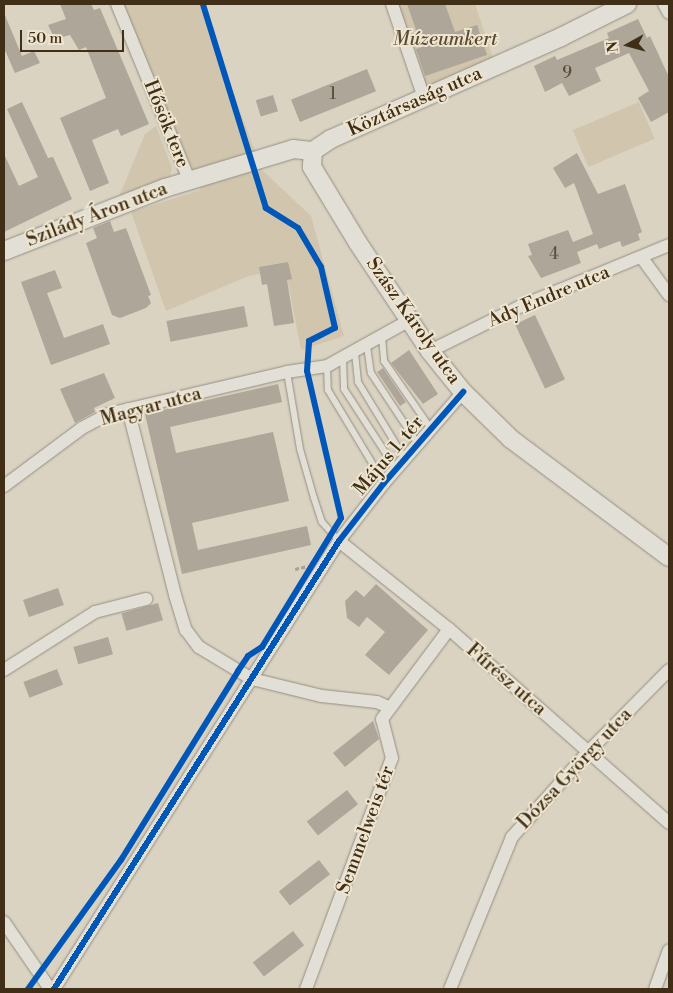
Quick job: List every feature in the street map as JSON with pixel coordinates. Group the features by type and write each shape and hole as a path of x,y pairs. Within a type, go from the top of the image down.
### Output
{"main road":[{"name":"Köztársaság utca","path":"313,151 331,139 627,4"},
{"name":"Hősök tere","path":"190,182 293,149 313,151"},
{"name":"Szász Károly utca","path":"313,151 312,166 318,177 430,351 463,392 511,440 669,557"},
{"name":"Szilády Áron utca","path":"4,251 96,212 190,182"}],"street":[{"name":"Hősök tere","path":"116,4 190,182"},
{"path":"392,4 424,98"},
{"path":"664,4 669,13"},
{"name":"Ady Endre utca","path":"430,351 521,306 642,258 669,245"},
{"path":"642,258 669,295"},
{"path":"286,372 327,366 355,353 410,320"},
{"name":"Magyar utca","path":"4,486 82,428 108,414 286,372"},
{"name":"Május 1. tér","path":"54,989 339,542 384,483 463,392"},
{"path":"128,409 175,595 186,630 199,647 252,680 322,696 377,702 388,707 449,629"},
{"name":"Fűrész utca","path":"339,542 449,629 669,823"},
{"path":"4,670 95,612 146,600"},
{"name":"Dózsa György utca","path":"450,989 512,838 588,752 669,670"},
{"name":"Semmelweis tér","path":"306,989 392,758 382,720 388,707"},
{"path":"4,922 50,989"},
{"path":"655,989 669,950"}],"lane":[{"path":"382,337 384,361 431,429"},
{"path":"367,346 370,373 418,444"},
{"path":"355,353 358,382 405,459"},
{"path":"343,359 344,389 396,470"},
{"path":"327,366 328,390 384,483"},
{"path":"286,372 300,449 314,498 322,522 339,542"}],"path":[{"path":"295,569 313,565"},
{"path":"308,573 313,565"}],"green space":[{"path":"122,4 200,4 262,170 311,216 344,336 301,350 285,267 246,277 166,311 131,212 201,190"},
{"name":"Múzeumkert","path":"396,4 475,4 493,58 425,88"},
{"path":"639,102 655,139 588,167 573,130"},
{"path":"156,126 172,168 170,176 166,183 118,199 145,134"}],"building":[{"path":"60,4 91,4 94,10 100,8 149,124 121,136 118,129 92,140 109,183 90,191 60,118 106,98 86,47 79,50 70,35 55,39 48,25 66,19"},
{"name":"Múzeumkert","path":"407,4 445,4 455,32 477,25 487,55 425,76 416,49 422,47"},
{"path":"4,13 22,56 34,51 40,63 15,73 4,48"},
{"path":"638,19 647,38 650,36 669,77 669,112 651,122 638,98 649,91 629,53 595,68 601,81 569,96 562,83 545,92 534,66 555,56 557,60 609,38 607,33"},
{"path":"367,69 376,91 300,122 291,100"},
{"path":"273,95 278,111 261,117 256,100"},
{"path":"22,102 48,158 53,157 72,199 4,232 4,154 19,186 38,177 7,109"},
{"path":"577,153 598,194 625,184 642,232 638,234 640,240 622,247 620,241 599,249 597,244 577,252 581,263 541,278 528,256 532,255 528,244 568,230 573,242 593,234 574,183 565,188 553,168"},
{"path":"110,221 114,232 126,228 151,295 148,296 151,303 146,308 120,318 112,315 86,243 97,238 93,228"},
{"path":"288,262 292,279 287,280 294,323 274,326 267,284 262,285 259,267"},
{"path":"55,270 62,288 47,293 64,338 103,324 110,344 51,365 21,282"},
{"path":"244,306 248,327 170,342 166,321"},
{"path":"535,315 565,379 545,389 515,324"},
{"path":"409,350 438,394 423,404 391,363"},
{"path":"383,368 406,402 400,406 377,372"},
{"path":"104,373 115,398 94,408 95,412 75,423 60,389"},
{"path":"278,384 282,402 170,427 176,453 273,432 289,501 192,523 198,550 307,526 311,545 182,574 145,414"},
{"path":"376,584 428,630 389,675 365,655 385,632 367,617 359,627 347,618 345,601 356,590 364,597"},
{"path":"58,588 64,605 29,617 23,600"},
{"path":"158,603 163,620 126,631 121,613"},
{"path":"108,637 113,654 78,664 73,647"},
{"path":"57,669 63,685 29,698 23,682"},
{"path":"373,721 379,739 345,767 333,753"},
{"path":"347,790 358,804 318,836 307,821"},
{"path":"319,860 330,874 290,906 279,891"},
{"path":"293,931 304,945 264,977 253,962"}],"cycle path":[{"path":"28,989 121,860 238,671 248,656 262,647 341,518 307,371 309,341 335,328 321,267 298,228 266,208 203,4"},
{"path":"54,989 339,541 384,483 463,392"}]}
